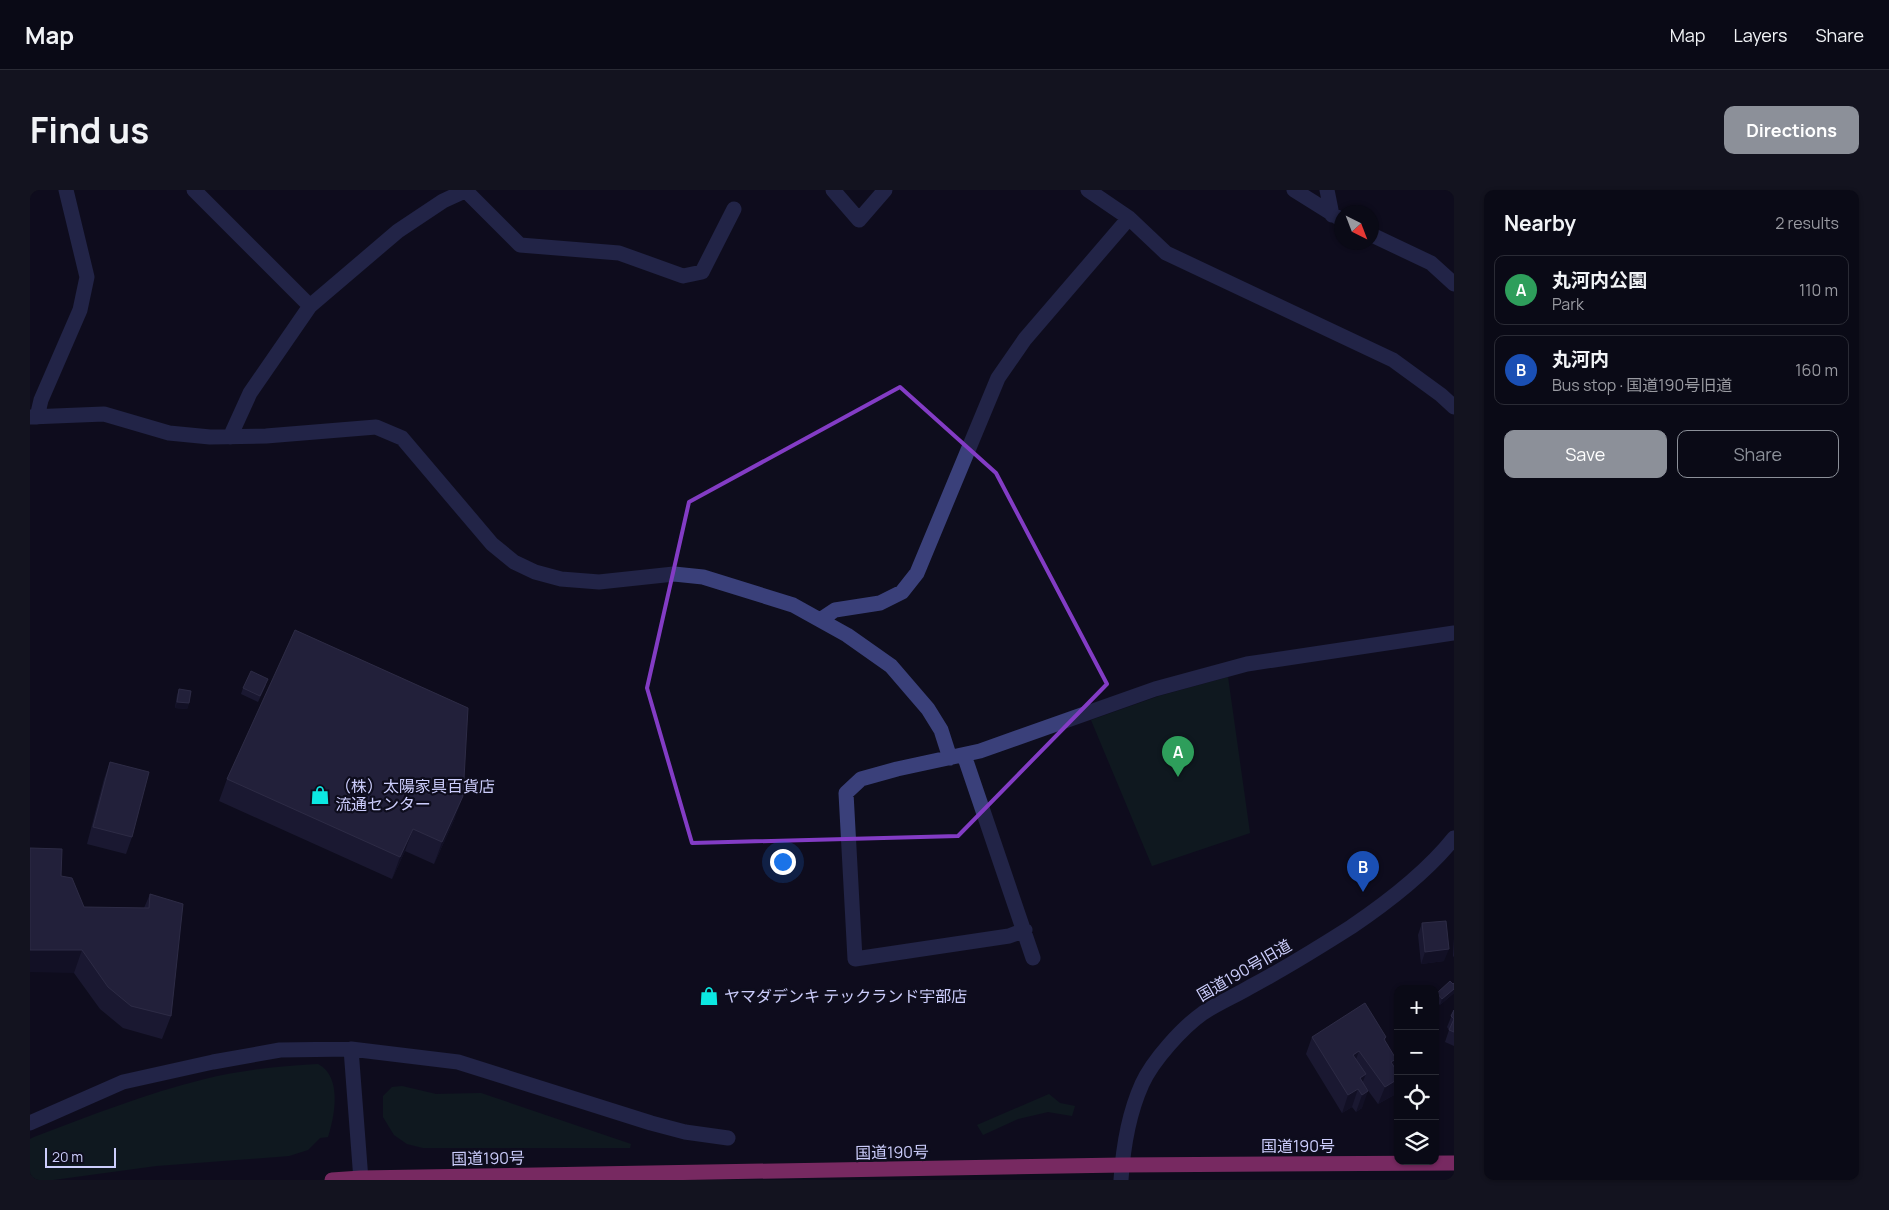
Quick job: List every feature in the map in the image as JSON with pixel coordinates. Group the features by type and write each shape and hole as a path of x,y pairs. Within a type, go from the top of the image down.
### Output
{"highway":[{"name":"国道190号","path":"332,1180 1122,1173 1454,1163"}],"street":[{"path":"66,190 87,277 80,310 33,417 104,414 169,433 230,438 376,426 402,438 492,544 514,562 535,572 561,579 598,582 674,574 703,577 793,605 846,635 891,666 928,709 957,756 1025,930 1034,958"},
{"path":"194,190 310,306"},
{"path":"230,438 250,393 310,306 398,232 442,200 466,190 520,245 619,253 683,276 702,272 734,209"},
{"path":"833,190 859,220 885,190"},
{"path":"1088,190 1129,218 1166,253 1394,360 1454,407"},
{"path":"1294,190 1334,215"},
{"path":"1327,190 1334,209"},
{"path":"820,620 835,610 880,603 902,592 917,573 998,378 1025,339 1129,218"},
{"path":"1379,238 1431,263 1454,284"},
{"path":"1025,930 1009,936 855,959 846,793 861,779 980,751 1155,689 1247,664 1454,633"},
{"name":"国道190号旧道","path":"1122,1173 1129,1124 1142,1083 1179,1035 1203,1013 1342,932 1383,904 1443,852 1454,838"},
{"path":"30,1123 123,1082 280,1050 351,1049 458,1062 650,1123 685,1132 728,1138"},
{"path":"351,1049 361,1179"}],"highlighted area":[{"path":"900,387 996,473 1107,684 958,836 692,843 647,688 689,502"}],"green space":[{"path":"1228,677 1250,833 1152,866 1091,720 1159,696"},
{"path":"318,1064 331,1077 334,1087 333,1118 328,1137 320,1138 308,1150 289,1156 156,1166 53,1180 30,1180 30,1139 34,1137 140,1098 205,1079 261,1069"},
{"path":"402,1086 436,1094 481,1093 631,1144 630,1148 423,1148 407,1144 394,1135 383,1117 383,1096 392,1087"},
{"path":"1049,1094 1060,1103 1075,1106 1072,1116 1048,1112 1018,1119 983,1135 977,1125"}],"building":[{"path":"295,630 468,708 463,796 442,842 413,829 400,857 227,779"},
{"path":"251,671 268,679 260,696 243,688"},
{"path":"179,689 191,691 189,703 177,702"},
{"path":"110,762 149,772 132,837 93,827"},
{"path":"30,848 62,849 61,876 72,878 84,907 149,908 150,894 183,904 171,1016 131,1006 108,987 82,950 30,950"},
{"path":"1446,921 1449,949 1425,952 1422,923"},
{"path":"1450,981 1454,983 1454,989 1442,999 1439,995 1439,991"},
{"path":"1365,1003 1386,1037 1384,1039 1394,1056 1394,1060 1391,1062 1394,1067 1394,1081 1385,1087 1359,1051 1353,1055 1366,1074 1360,1078 1368,1091 1362,1095 1358,1089 1348,1095 1312,1037"},
{"path":"1454,1019 1454,1032 1449,1030"}],"place":[{"name":"丸河内公園","path":"1178,777"},
{"name":"（株）太陽家具百貨店 流通センター","path":"320,795"},
{"name":"丸河内","path":"1363,892"},
{"name":"ヤマダデンキ テックランド宇部店","path":"709,996"}]}
